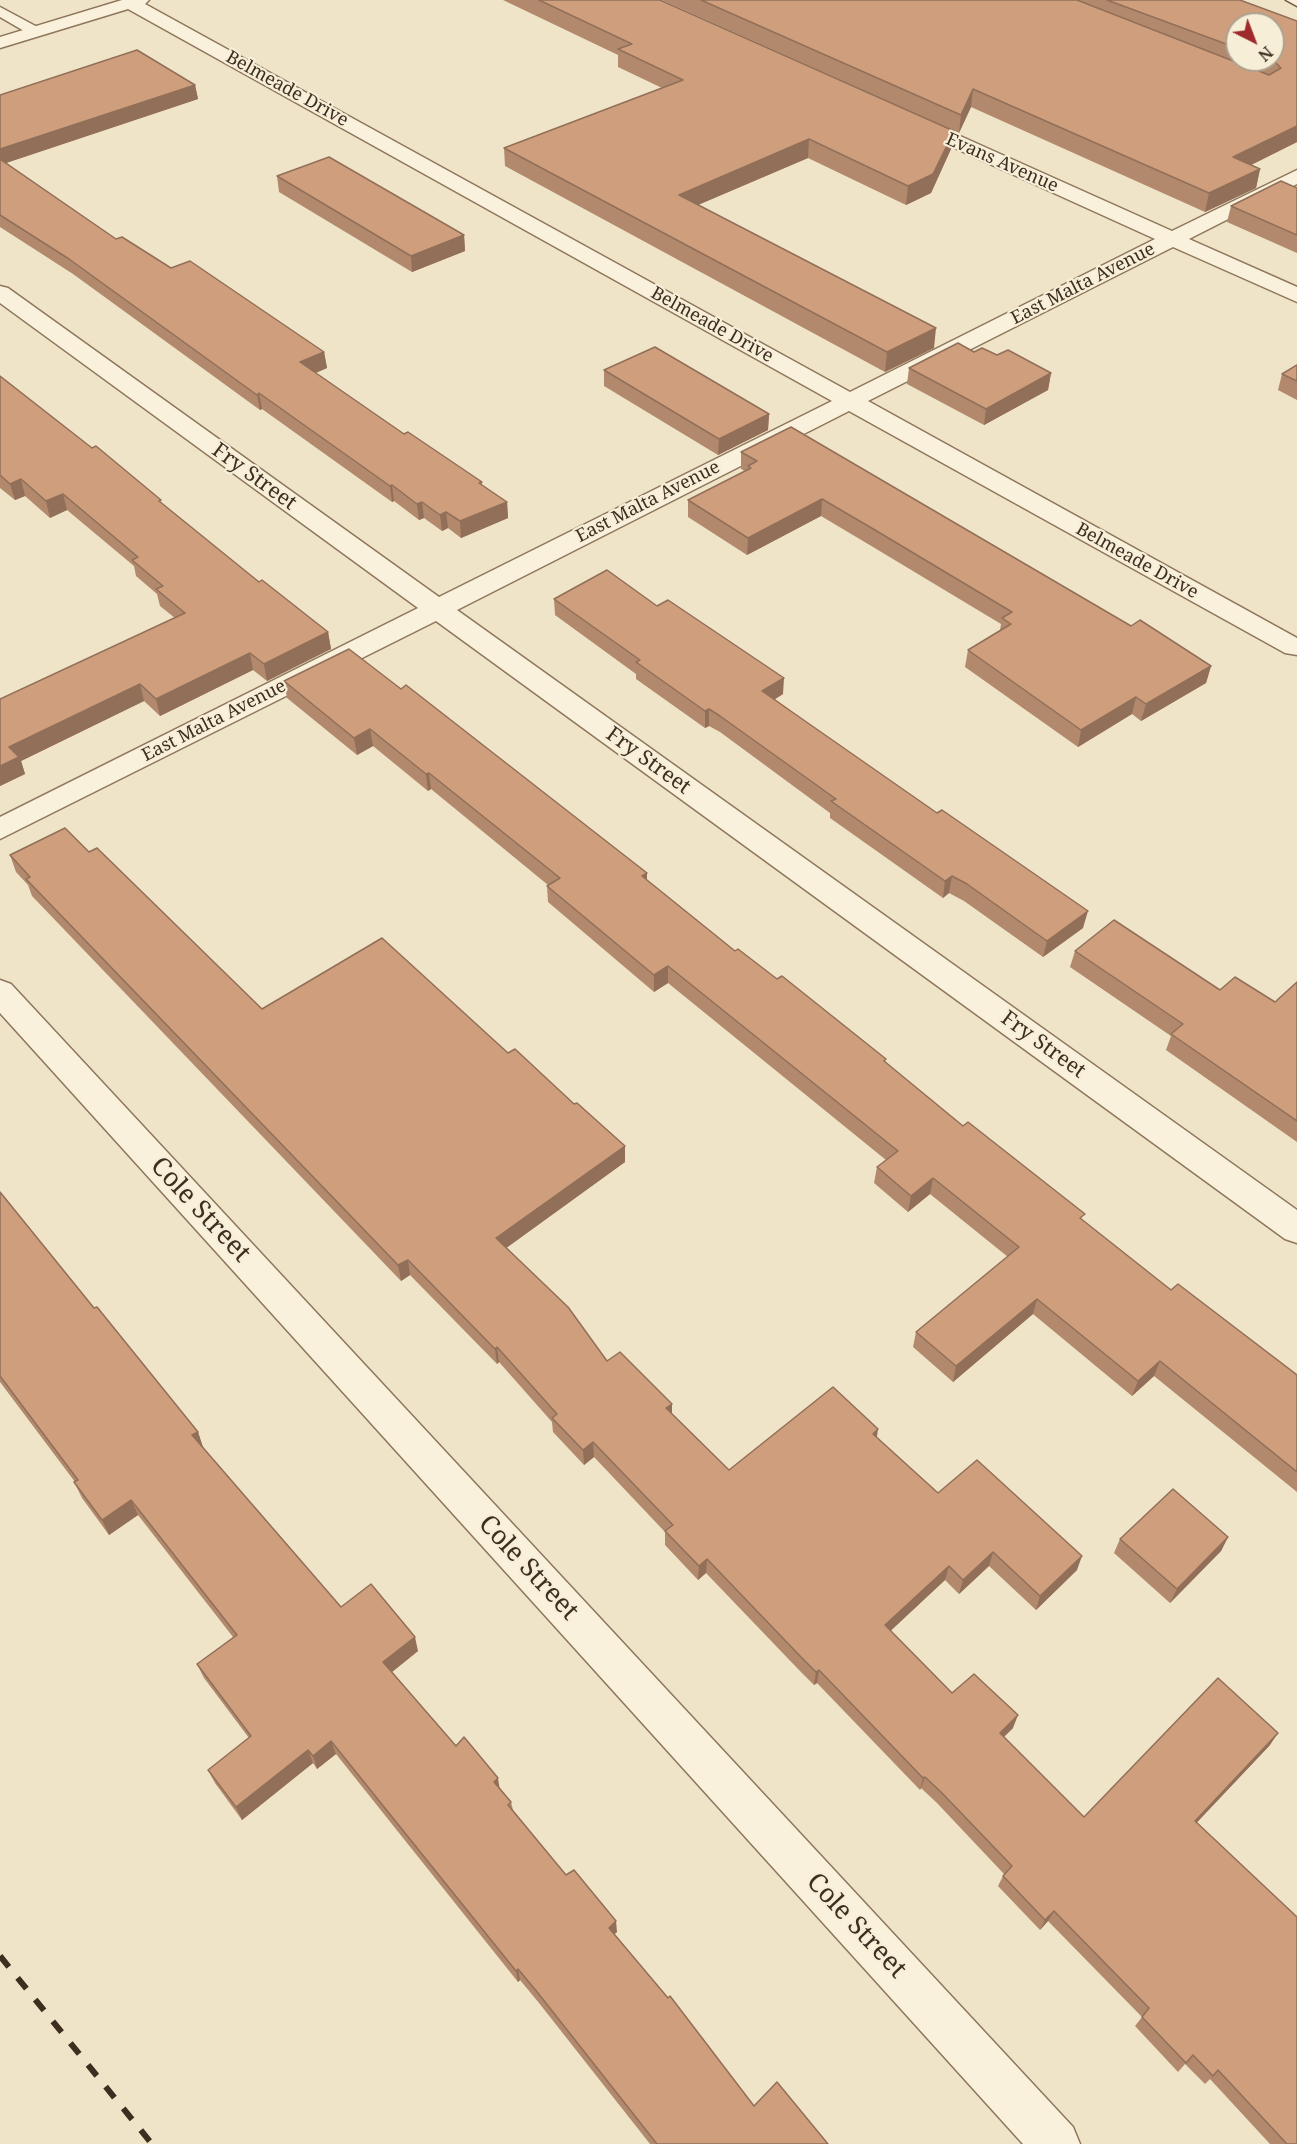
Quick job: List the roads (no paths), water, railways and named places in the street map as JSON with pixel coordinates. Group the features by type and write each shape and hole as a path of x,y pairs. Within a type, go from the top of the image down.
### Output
{"street":[{"path":"0,43 135,1"},
{"name":"Belmeade Drive","path":"135,1 1294,647"},
{"name":"Evans Avenue","path":"890,112 1297,295"},
{"name":"East Malta Avenue","path":"0,829 1297,176"},
{"name":"Fry Street","path":"0,293 1297,1229"},
{"name":"Cole Street","path":"0,992 1056,2144"}],"lane":[{"path":"0,11 36,32"}],"railway":[{"path":"0,1956 152,2144"}]}
